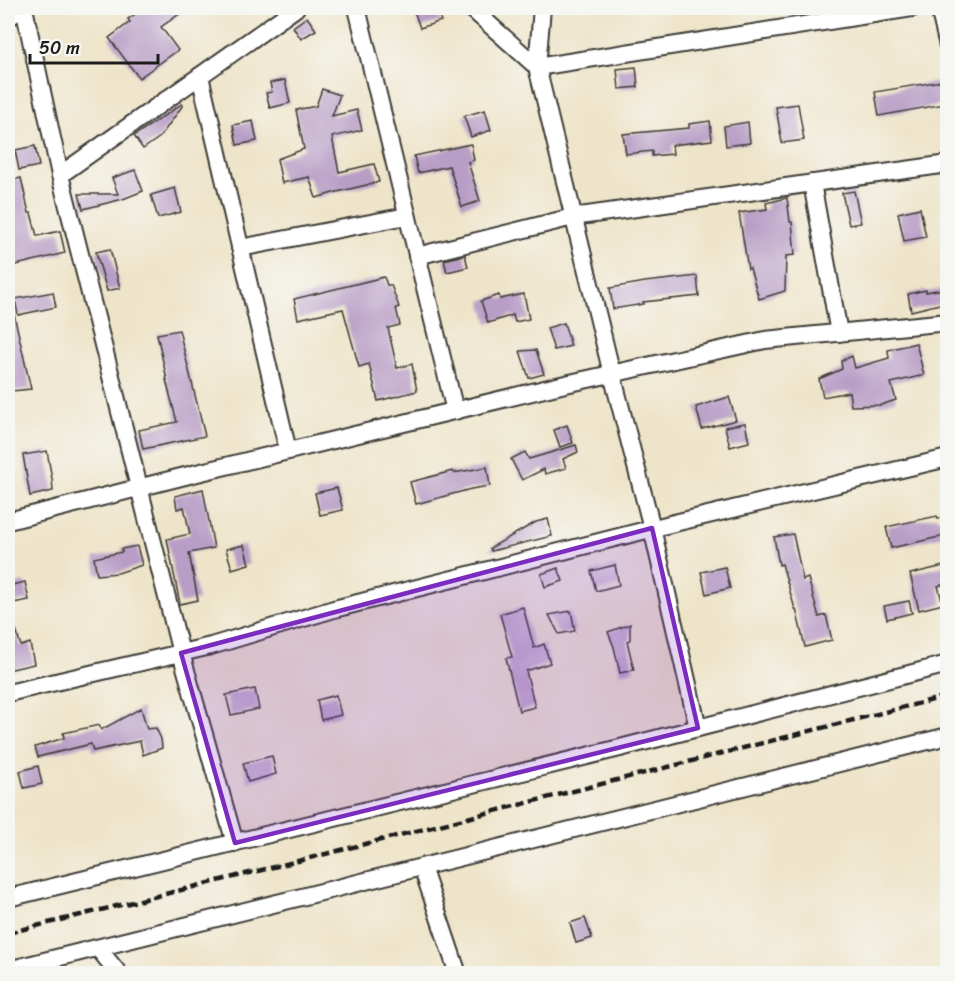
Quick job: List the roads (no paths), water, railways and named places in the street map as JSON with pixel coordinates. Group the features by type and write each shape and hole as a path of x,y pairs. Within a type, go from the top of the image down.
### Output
{"street":[{"path":"8,18 23,8 60,175 182,653 235,843"},
{"path":"60,175 296,8"},
{"path":"357,8 455,411"},
{"path":"471,8 537,67"},
{"path":"542,8 537,67 652,528 698,728"},
{"path":"537,67 912,8"},
{"path":"939,8 948,46"},
{"path":"200,76 288,451"},
{"path":"417,256 573,217 948,164"},
{"path":"812,183 839,333"},
{"path":"240,248 407,216"},
{"path":"8,521 455,411 765,340 948,322"},
{"path":"8,693 211,646 334,609 652,528 948,458"},
{"path":"8,898 948,664"},
{"path":"8,970 948,736"},
{"path":"422,867 458,974"},
{"path":"98,948 119,974"}],"railway":[{"path":"8,933 948,696"}]}
